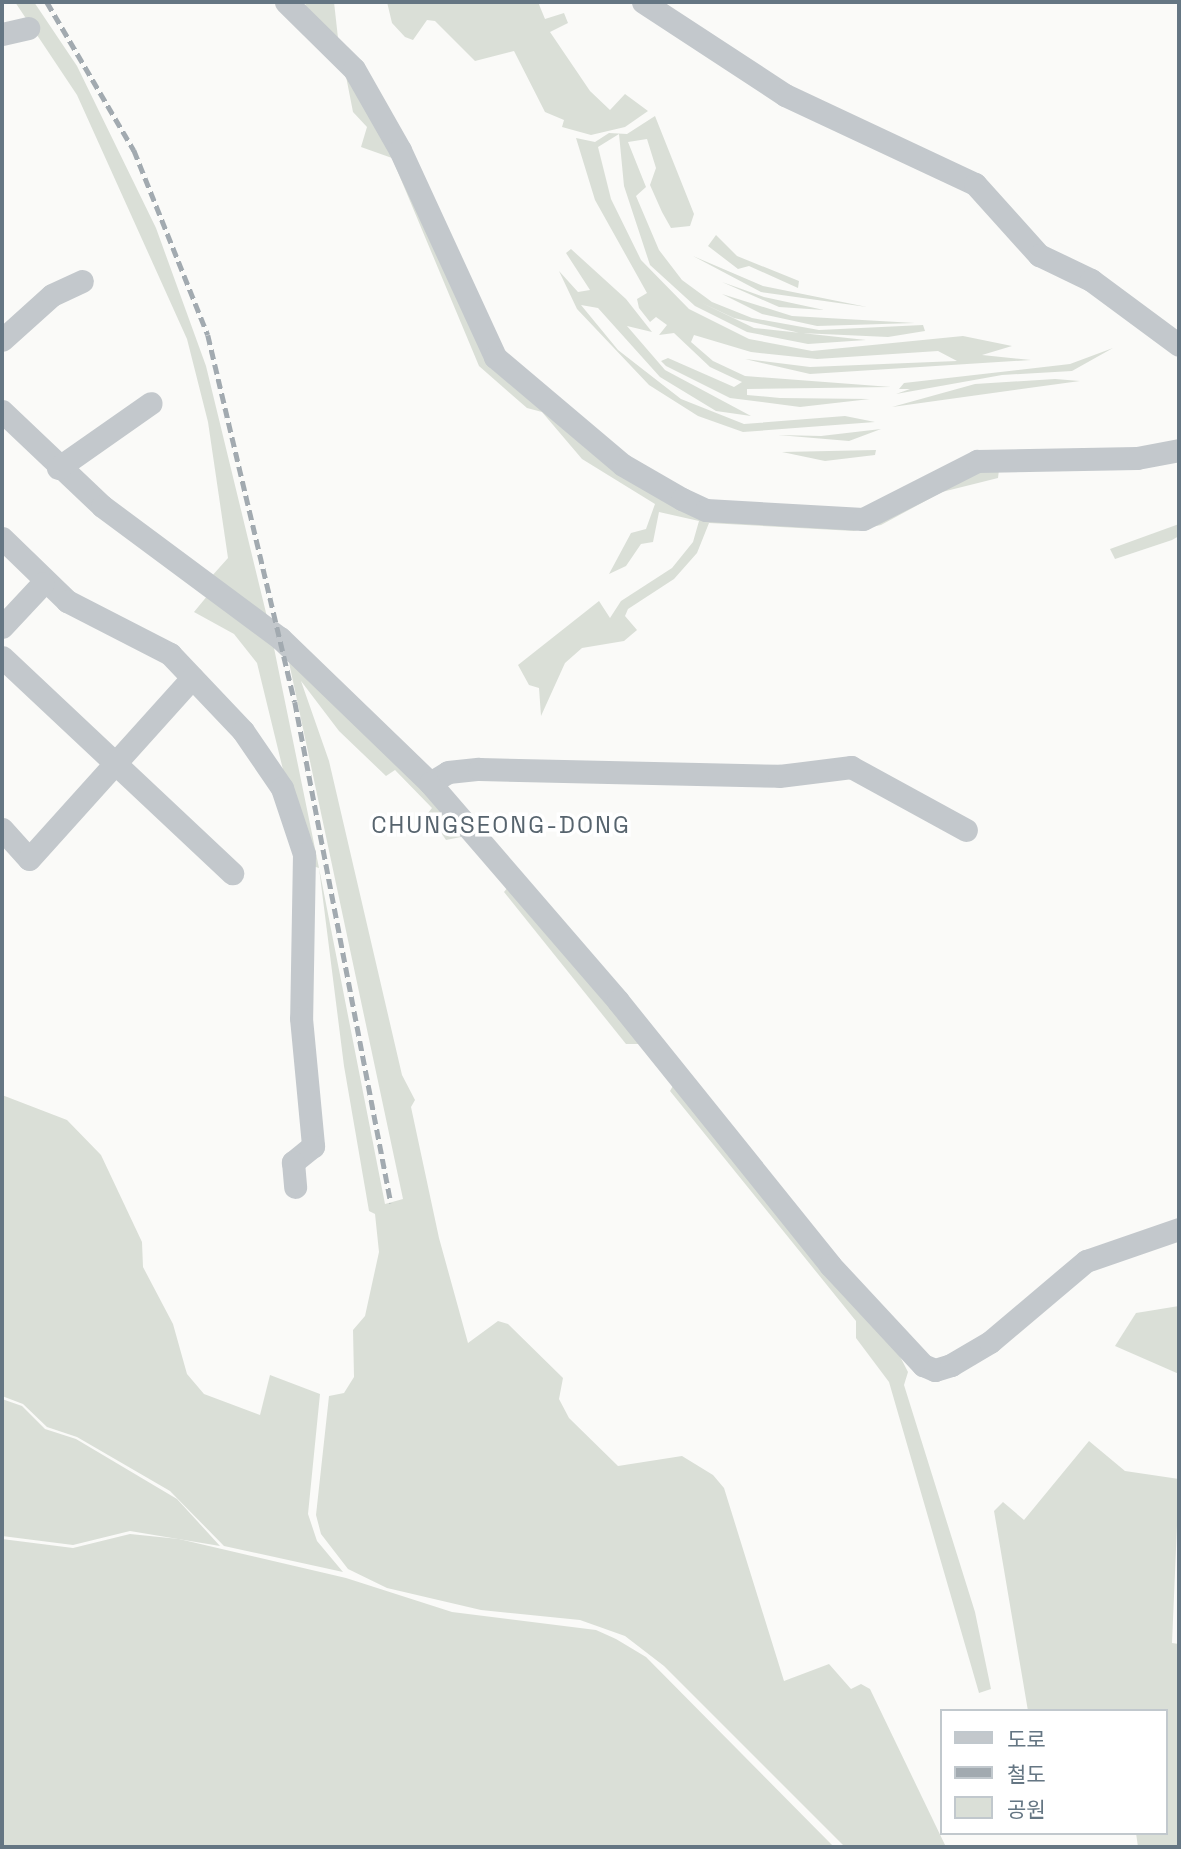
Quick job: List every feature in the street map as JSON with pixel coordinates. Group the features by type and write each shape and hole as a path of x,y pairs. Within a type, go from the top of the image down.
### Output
{"street":[{"path":"286,2 354,69 400,150 495,358 623,465 682,499 706,510 863,519 977,461 1137,458 1179,450"},
{"path":"643,2 785,95 975,184 1039,255 1091,281 1179,345"},
{"path":"2,34 27,28"},
{"path":"2,340 52,295 82,281"},
{"path":"58,468 151,403"},
{"path":"2,411 58,468 280,638 430,783 618,1000 830,1265 923,1365 943,1367 990,1342 1086,1261 1179,1229"},
{"path":"2,538 43,583 170,654 266,761 304,854 301,1017 313,1146 293,1162 295,1187"},
{"path":"2,627 43,583"},
{"path":"2,657 232,873"},
{"path":"2,829 29,859 192,678"},
{"path":"430,783 448,772 479,769 779,776 851,767 966,830"}],"green space":[{"path":"15,2 34,2 77,66 156,228 206,366 268,621 211,577 228,558 208,422 187,339 77,95"},
{"path":"307,2 334,2 338,38 304,7"},
{"path":"387,2 538,2 545,19 564,13 568,23 550,32 590,91 610,110 625,94 648,111 625,127 591,135 562,127 564,120 545,112 514,51 475,61 435,21 427,20 413,40 405,37 392,23"},
{"path":"343,61 396,152 494,360 599,451 685,505 761,519 853,524 990,463 1125,462 1179,453 1179,460 1093,470 999,470 998,478 942,492 881,525 854,531 709,523 697,553 674,579 628,609 625,616 637,630 624,641 582,648 565,663 541,716 539,688 529,685 518,665 599,601 610,618 621,601 672,568 693,542 699,521 659,512 653,542 641,544 626,566 609,574 631,533 646,529 655,504 582,459 542,412 527,408 479,366 392,158 361,147 367,127 353,112"},
{"path":"655,116 694,214 690,226 671,228 662,212 650,185 656,168 647,139 628,142 646,187 636,196 659,250 682,280 712,302 752,318 819,330 923,325 925,331 888,337 801,333 866,340 808,344 747,332 695,306 650,265 624,186 619,134 598,147 611,199 641,260 689,309 749,339 812,351 963,336 1012,346 982,355 1031,360 810,374 745,359 810,367 957,361 938,351 817,359 751,352 694,335 691,342 713,361 745,376 891,387 747,389 747,395 780,398 870,399 800,407 730,398 666,366 661,361 668,358 734,387 742,382 710,367 674,333 659,335 667,325 656,317 650,322 639,308 637,299 647,293 595,200 576,138 595,142 609,133 627,134","holes":["700,302 734,318 799,333 754,328"]},
{"path":"716,235 737,256 799,281 798,288 749,266 738,269 708,246"},
{"path":"571,249 626,299 652,332 627,326 665,370 751,416 716,411 660,377 598,308 581,305 618,350 681,399 744,424 845,416 875,422 743,432 698,416 649,385 577,309 559,271 578,292 590,290 566,253"},
{"path":"693,256 763,286 867,307 761,292"},
{"path":"722,282 764,297 824,310 779,307"},
{"path":"722,294 792,316 915,323 817,326 762,314"},
{"path":"1113,348 1072,371 1002,375 896,394 910,389 899,389 904,383 1070,364"},
{"path":"1055,379 1080,381 892,407 975,384"},
{"path":"881,429 849,441 778,435 821,436"},
{"path":"876,450 875,455 825,461 782,452"},
{"path":"1179,524 1179,536 1172,540 1115,559 1110,549"},
{"path":"208,595 273,643 319,868 306,864 257,663 234,634 194,612"},
{"path":"287,653 471,835 446,840 428,813 432,808 395,770 386,776 339,731 301,681 329,761 402,1075 415,1100 411,1107 439,1238 468,1343 498,1321 508,1324 563,1378 559,1399 569,1418 618,1466 682,1456 713,1475 724,1488 784,1681 829,1664 851,1689 861,1684 870,1689 946,1847 845,1847 664,1666 625,1636 580,1620 481,1610 387,1588 348,1569 321,1534 316,1515 329,1396 344,1393 354,1377 353,1330 365,1316 379,1252 375,1214 369,1211 344,1066 319,868 385,1204 403,1199"},
{"path":"508,887 645,1044 626,1044 504,892"},
{"path":"674,1084 890,1337 908,1372 904,1385 975,1612 991,1689 979,1693 889,1382 856,1338 856,1321 670,1091"},
{"path":"2,1095 67,1120 101,1155 142,1242 143,1267 173,1324 187,1374 204,1394 260,1415 270,1375 320,1394 308,1514 317,1541 343,1572 224,1546 170,1491 77,1437 47,1427 23,1404 2,1396"},
{"path":"1179,1306 1179,1374 1115,1346 1136,1313"},
{"path":"2,1399 22,1406 45,1429 76,1439 177,1499 220,1546 130,1531 73,1545 2,1536"},
{"path":"1089,1441 1125,1471 1179,1479 1172,1643 1179,1644 1179,1847 1138,1847 1136,1835 1167,1835 1167,1709 1028,1709 994,1511 1003,1502 1024,1520"},
{"path":"130,1534 179,1539 346,1578 452,1612 596,1630 646,1657 834,1847 2,1847 2,1539 73,1548"}],"railway":[{"path":"47,2 134,150 208,335 295,702 391,1203"}],"district":[{"name":"CHUNGSEONG-DONG","path":"501,825"}]}
